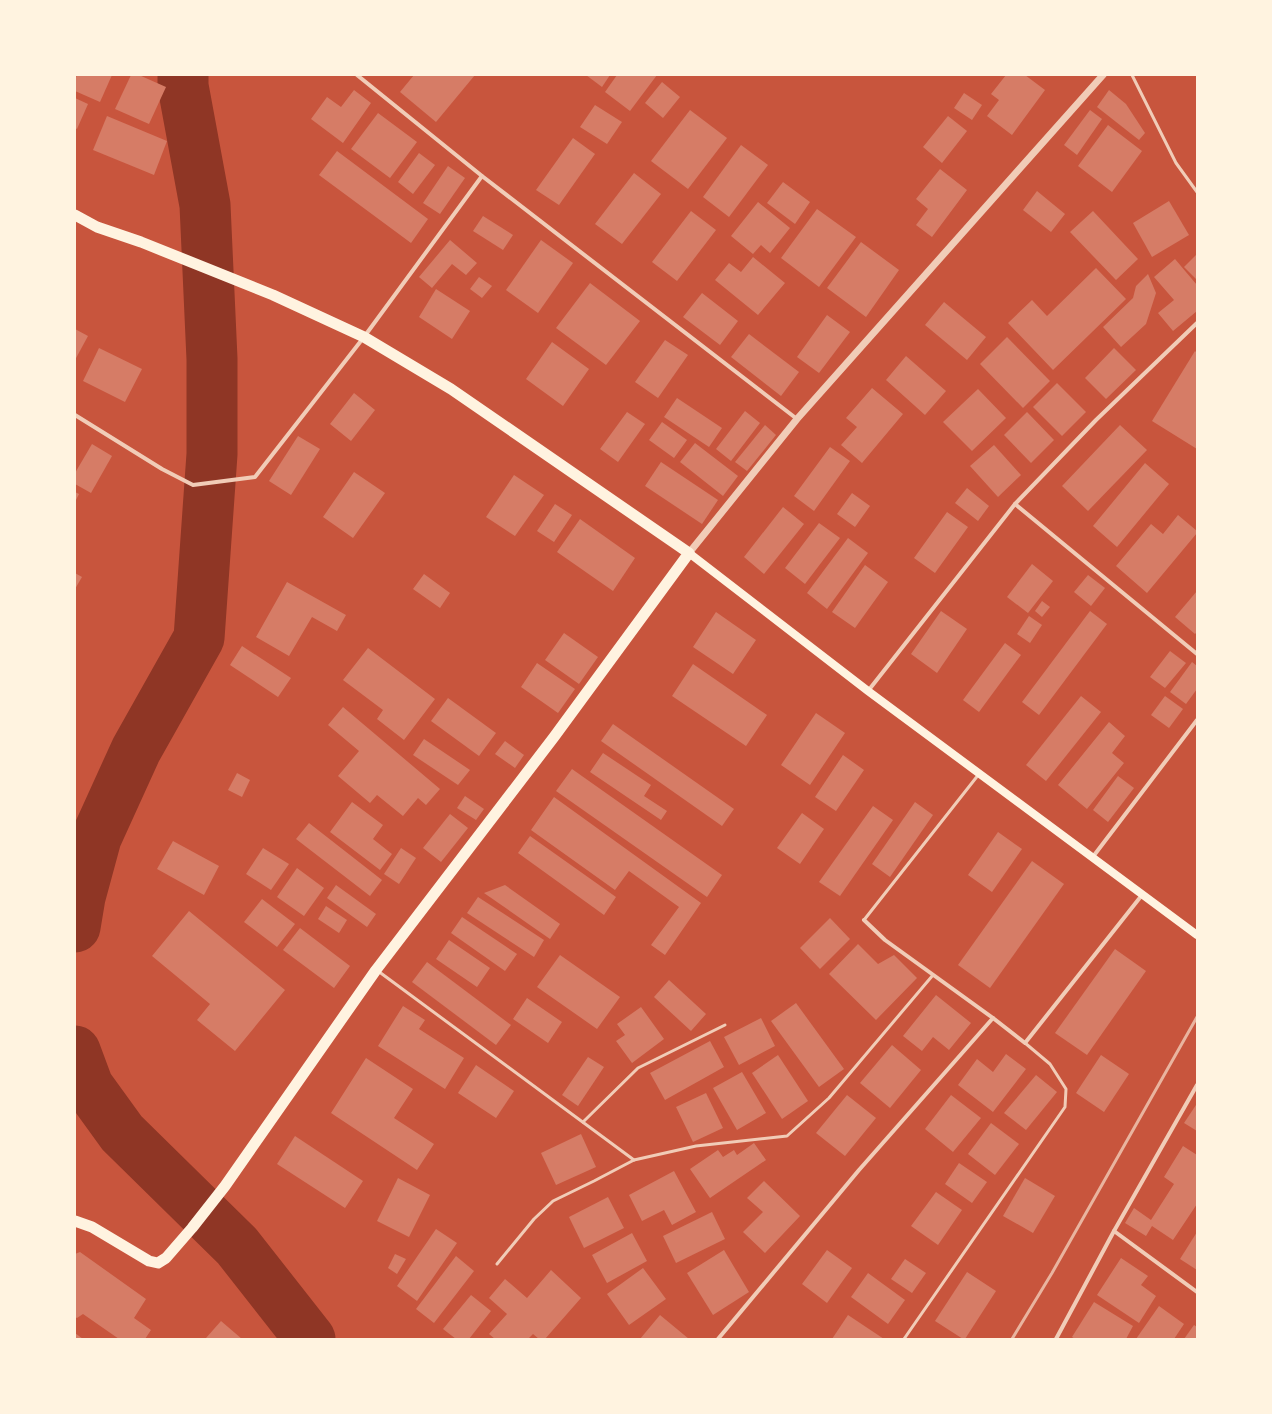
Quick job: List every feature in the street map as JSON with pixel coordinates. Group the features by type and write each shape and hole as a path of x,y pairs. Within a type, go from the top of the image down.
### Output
{"highway":[{"path":"75,215 97,227 141,242 273,295 364,337 451,389 689,553 545,749 376,970 225,1186 166,1258 158,1263 149,1261 92,1227 75,1221"}],"main road":[{"path":"689,553 868,691 1197,936"}],"street":[{"path":"357,75 482,176 797,419"},
{"path":"689,553 797,419 1103,75"},
{"path":"75,416 193,485 255,478 364,337 482,176"},
{"path":"868,691 1015,504 1096,420 1197,323"},
{"path":"1015,504 1197,654"},
{"path":"1092,858 1197,720"},
{"path":"864,920 885,940 1025,1043 1142,895"},
{"path":"718,1339 859,1170 993,1018"},
{"path":"1056,1339 1114,1231 1197,1085"},
{"path":"1114,1231 1197,1292"}],"lane":[{"path":"1132,75 1176,163 1197,192"},
{"path":"864,920 979,774"},
{"path":"376,970 634,1160"},
{"path":"497,1264 534,1219 553,1200 634,1160 696,1146 786,1136 829,1098 933,974"},
{"path":"583,1122 638,1068 725,1025"},
{"path":"904,1339 1065,1107 1066,1089 1062,1082 1050,1064 1025,1043"}],"building":[{"path":"77,75 112,75 100,102 75,91 75,79"},
{"path":"131,75 139,75 166,87 149,124 115,109"},
{"path":"414,75 475,75 436,122 400,92"},
{"path":"586,75 610,75 602,87"},
{"path":"617,75 657,75 630,111 605,92"},
{"path":"1006,75 1025,75 1045,90 1012,135 987,116 999,100 991,94"},
{"path":"662,82 680,97 663,118 645,103"},
{"path":"354,90 371,103 343,143 311,119 327,97 341,107"},
{"path":"1109,90 1126,104 1145,133 1139,140 1097,107"},
{"path":"964,93 982,105 972,120 954,108"},
{"path":"75,98 88,104 77,129 75,128"},
{"path":"595,105 622,122 607,144 580,127"},
{"path":"690,110 727,138 688,189 651,161"},
{"path":"1090,110 1102,119 1077,155 1064,145"},
{"path":"378,113 417,142 390,178 351,149"},
{"path":"107,116 167,141 154,175 93,150"},
{"path":"948,116 967,131 942,163 923,147"},
{"path":"1108,125 1142,151 1112,192 1078,166"},
{"path":"573,138 595,154 559,205 536,190"},
{"path":"741,145 768,165 729,217 703,197"},
{"path":"337,151 428,219 411,243 319,175"},
{"path":"419,153 435,165 413,194 398,182"},
{"path":"448,166 465,178 440,214 423,203"},
{"path":"940,169 967,190 932,237 916,225 928,209 916,199"},
{"path":"634,173 661,194 622,244 595,224"},
{"path":"783,182 810,202 795,224 767,203"},
{"path":"1037,191 1065,214 1051,232 1023,210"},
{"path":"1169,201 1189,235 1152,257 1133,223"},
{"path":"758,202 790,228 770,253 761,245 753,254 731,236"},
{"path":"817,209 856,237 819,287 781,258"},
{"path":"691,211 716,230 677,281 652,262"},
{"path":"1093,211 1138,259 1116,280 1070,232"},
{"path":"483,216 513,235 503,250 473,231"},
{"path":"450,240 477,263 466,275 452,264 432,288 419,277"},
{"path":"541,240 573,263 538,313 506,290"},
{"path":"861,242 899,270 866,317 827,288"},
{"path":"1197,254 1197,280 1184,267"},
{"path":"753,257 785,283 758,315 715,280 729,263 741,272"},
{"path":"1175,259 1197,285 1197,311 1173,331 1158,313 1174,300 1154,277"},
{"path":"1096,268 1126,299 1053,370 1008,323 1032,300 1047,316"},
{"path":"1148,274 1156,293 1146,324 1121,347 1103,327 1133,298 1136,286"},
{"path":"479,277 492,286 482,298 470,289"},
{"path":"590,283 640,321 606,365 556,328"},
{"path":"436,289 470,311 452,339 419,317"},
{"path":"702,293 738,321 720,345 683,317"},
{"path":"944,302 986,337 967,360 925,325"},
{"path":"827,315 850,332 819,373 797,357"},
{"path":"75,329 88,336 75,360"},
{"path":"749,334 799,372 781,396 731,357"},
{"path":"1007,337 1050,381 1023,408 980,364"},
{"path":"665,340 688,355 658,398 635,382"},
{"path":"552,342 589,369 563,406 526,379"},
{"path":"99,348 142,369 125,402 83,381"},
{"path":"1114,348 1136,370 1106,399 1085,378"},
{"path":"1195,351 1197,353 1197,449 1152,421"},
{"path":"906,356 946,391 925,415 886,380"},
{"path":"1057,383 1086,412 1062,436 1033,407"},
{"path":"872,388 903,414 862,463 841,445 857,427 846,418"},
{"path":"978,389 1006,418 972,451 943,422"},
{"path":"354,393 375,410 351,441 330,424"},
{"path":"677,398 722,428 709,447 664,417"},
{"path":"745,411 760,423 731,461 716,449"},
{"path":"627,412 645,424 618,462 600,449"},
{"path":"1027,412 1054,440 1031,463 1004,435"},
{"path":"662,422 687,440 674,458 649,440"},
{"path":"765,425 776,435 747,471 735,462"},
{"path":"1120,425 1147,450 1088,511 1062,486"},
{"path":"298,436 320,449 291,495 269,481"},
{"path":"695,443 738,476 723,496 680,462"},
{"path":"92,444 112,456 91,493 75,484 75,473"},
{"path":"994,445 1021,475 998,497 970,466"},
{"path":"830,447 850,461 814,511 794,496"},
{"path":"661,462 718,500 702,524 645,486"},
{"path":"1145,463 1169,484 1117,547 1093,526"},
{"path":"354,472 385,493 353,538 323,517"},
{"path":"514,475 544,495 515,536 486,517"},
{"path":"967,488 989,506 978,521 955,503"},
{"path":"75,492 79,494 75,502"},
{"path":"852,493 870,506 855,527 837,514"},
{"path":"555,504 572,515 554,542 537,531"},
{"path":"783,507 804,524 764,574 744,557"},
{"path":"947,512 968,527 935,573 914,558"},
{"path":"1178,515 1197,531 1197,533 1147,593 1116,566 1151,524 1163,534"},
{"path":"580,519 635,558 613,591 557,552"},
{"path":"819,523 840,538 805,584 785,568"},
{"path":"848,538 868,553 827,609 807,593"},
{"path":"1032,564 1053,581 1028,613 1007,597"},
{"path":"865,565 888,582 855,628 832,612"},
{"path":"75,573 82,577 75,589"},
{"path":"424,574 450,593 440,608 413,589"},
{"path":"1088,575 1105,588 1091,606 1074,592"},
{"path":"287,582 346,615 337,631 312,617 289,656 256,637"},
{"path":"1197,591 1197,632 1195,634 1175,617"},
{"path":"1042,601 1050,607 1042,617 1035,611"},
{"path":"941,611 967,629 937,673 911,654"},
{"path":"1090,611 1107,624 1039,715 1022,702"},
{"path":"716,612 756,640 733,674 693,647"},
{"path":"1029,616 1042,625 1030,643 1017,634"},
{"path":"564,633 598,657 579,684 545,660"},
{"path":"1005,643 1021,655 979,712 963,700"},
{"path":"242,646 291,678 278,697 230,665"},
{"path":"368,648 435,699 404,740 377,719 383,710 343,680"},
{"path":"1170,651 1186,663 1165,688 1150,677"},
{"path":"1192,662 1197,666 1197,689 1186,704 1170,692"},
{"path":"537,663 575,689 558,713 521,687"},
{"path":"693,664 767,715 746,746 672,696"},
{"path":"1081,696 1101,712 1046,781 1026,765"},
{"path":"1165,696 1183,709 1169,728 1151,715"},
{"path":"448,698 496,733 479,756 431,721"},
{"path":"343,707 440,789 426,805 418,798 403,816 377,795 370,803 338,776 359,751 328,725"},
{"path":"816,713 845,733 810,785 781,765"},
{"path":"1109,722 1125,736 1112,753 1124,763 1087,809 1058,785"},
{"path":"613,724 734,809 722,826 601,741"},
{"path":"424,739 470,770 458,785 413,755"},
{"path":"505,741 524,755 515,768 495,754"},
{"path":"603,753 651,785 644,796 667,811 661,820 590,772"},
{"path":"843,755 864,770 836,811 815,797"},
{"path":"572,769 722,875 707,897 556,791"},
{"path":"237,773 250,780 242,797 228,790"},
{"path":"1118,776 1134,788 1108,822 1093,810"},
{"path":"465,796 484,809 476,820 457,808"},
{"path":"554,797 701,903 665,955 651,945 679,907 629,871 615,890 531,830"},
{"path":"352,802 383,825 373,839 392,854 380,870 330,832"},
{"path":"915,802 933,815 890,877 872,864"},
{"path":"873,806 893,820 840,896 819,882"},
{"path":"802,813 824,829 800,864 777,848"},
{"path":"450,814 468,828 441,862 423,848"},
{"path":"309,823 382,880 370,896 296,839"},
{"path":"998,832 1022,849 992,892 968,875"},
{"path":"530,836 616,897 604,915 518,853"},
{"path":"173,841 219,866 204,895 157,869"},
{"path":"263,848 289,864 271,890 246,874"},
{"path":"401,848 416,858 399,884 384,874"},
{"path":"1032,861 1064,884 990,988 958,965"},
{"path":"297,868 324,888 304,916 277,897"},
{"path":"336,885 376,914 367,927 327,898"},
{"path":"505,885 560,924 550,939 484,893"},
{"path":"478,897 544,940 534,957 467,913"},
{"path":"262,899 295,924 277,947 244,922"},
{"path":"326,906 347,920 339,933 318,919"},
{"path":"189,911 285,990 235,1051 197,1020 210,1004 152,956"},
{"path":"462,917 517,954 505,971 451,933"},
{"path":"830,918 850,939 820,969 800,948"},
{"path":"300,928 350,966 334,988 283,950"},
{"path":"449,940 490,968 477,987 436,959"},
{"path":"858,944 878,964 894,955 917,978 876,1020 829,974"},
{"path":"1115,949 1146,971 1087,1055 1055,1033"},
{"path":"560,955 620,997 597,1029 537,987"},
{"path":"427,962 511,1025 496,1045 412,982"},
{"path":"669,980 706,1014 691,1031 654,997"},
{"path":"936,995 971,1023 949,1050 933,1037 922,1051 903,1036"},
{"path":"527,998 562,1022 548,1043 513,1019"},
{"path":"796,1003 844,1069 819,1087 771,1021"},
{"path":"403,1006 425,1020 419,1029 464,1058 445,1089 378,1046"},
{"path":"641,1007 664,1039 632,1063 616,1041 625,1035 617,1024"},
{"path":"761,1018 775,1046 739,1065 724,1037"},
{"path":"710,1041 724,1067 665,1100 650,1073"},
{"path":"892,1045 921,1070 890,1108 860,1083"},
{"path":"1006,1054 1026,1069 993,1112 958,1085 977,1059 993,1072"},
{"path":"778,1055 808,1101 782,1119 752,1073"},
{"path":"1101,1055 1129,1074 1104,1112 1076,1093"},
{"path":"588,1057 604,1067 578,1106 562,1095"},
{"path":"366,1058 413,1089 394,1118 434,1144 417,1170 331,1113"},
{"path":"476,1065 514,1091 496,1118 458,1093"},
{"path":"742,1072 766,1113 737,1130 713,1088"},
{"path":"1036,1075 1057,1092 1026,1130 1004,1113"},
{"path":"706,1093 723,1128 693,1142 676,1107"},
{"path":"847,1095 876,1118 845,1156 816,1133"},
{"path":"951,1095 981,1118 953,1152 925,1129"},
{"path":"1196,1105 1197,1106 1197,1131 1184,1123"},
{"path":"991,1123 1019,1144 995,1175 968,1154"},
{"path":"581,1134 596,1167 556,1185 541,1153"},
{"path":"295,1136 363,1181 345,1208 277,1164"},
{"path":"754,1143 766,1160 710,1198 690,1169 718,1150 723,1157 734,1150 737,1155"},
{"path":"1183,1146 1197,1155 1197,1204 1173,1240 1152,1226 1146,1236 1125,1223 1134,1208 1151,1220 1174,1184 1164,1177"},
{"path":"959,1163 987,1182 972,1203 945,1184"},
{"path":"674,1171 696,1212 672,1225 664,1210 642,1221 629,1195"},
{"path":"398,1178 430,1195 409,1237 377,1221"},
{"path":"1025,1178 1055,1196 1033,1233 1003,1216"},
{"path":"764,1181 800,1216 765,1253 743,1232 763,1212 747,1198"},
{"path":"936,1192 962,1210 938,1245 911,1226"},
{"path":"608,1197 624,1228 584,1248 569,1217"},
{"path":"712,1212 725,1239 676,1263 663,1236"},
{"path":"436,1229 457,1243 417,1301 397,1286"},
{"path":"1197,1232 1197,1270 1180,1259"},
{"path":"632,1233 647,1261 607,1283 592,1255"},
{"path":"724,1250 749,1292 713,1315 687,1273"},
{"path":"827,1250 852,1268 827,1303 802,1284"},
{"path":"80,1252 146,1299 134,1318 151,1330 145,1339 119,1339 83,1314 77,1318 75,1317 75,1254"},
{"path":"395,1254 406,1259 397,1274 388,1268"},
{"path":"456,1256 474,1271 434,1323 416,1309"},
{"path":"1121,1258 1148,1276 1141,1285 1156,1296 1139,1323 1097,1295"},
{"path":"905,1259 926,1273 912,1293 891,1279"},
{"path":"643,1268 666,1299 629,1325 607,1294"},
{"path":"551,1270 581,1298 545,1339 539,1339 533,1334 528,1339 495,1339 489,1334 507,1314 489,1298 505,1279 527,1298"},
{"path":"967,1272 996,1291 965,1339 963,1339 935,1321"},
{"path":"868,1273 905,1300 888,1324 851,1297"},
{"path":"471,1295 491,1311 469,1339 456,1339 443,1329"},
{"path":"1094,1302 1133,1326 1126,1339 1075,1339 1072,1337"},
{"path":"1159,1306 1184,1324 1174,1339 1136,1339"},
{"path":"660,1315 689,1339 640,1339"},
{"path":"848,1315 884,1339 832,1339"},
{"path":"221,1321 242,1339 206,1338"},
{"path":"1194,1325 1197,1327 1197,1339 1184,1339"},
{"path":"75,1333 83,1339 75,1339"}],"waterway":[{"path":"75,927 80,897 96,838 136,750 199,638 212,454 212,359 205,205 183,86 183,75"},
{"path":"75,1051 88,1086 122,1133 237,1246 310,1339"}],"railway":[{"path":"1012,1339 1052,1273 1197,1017"}]}
